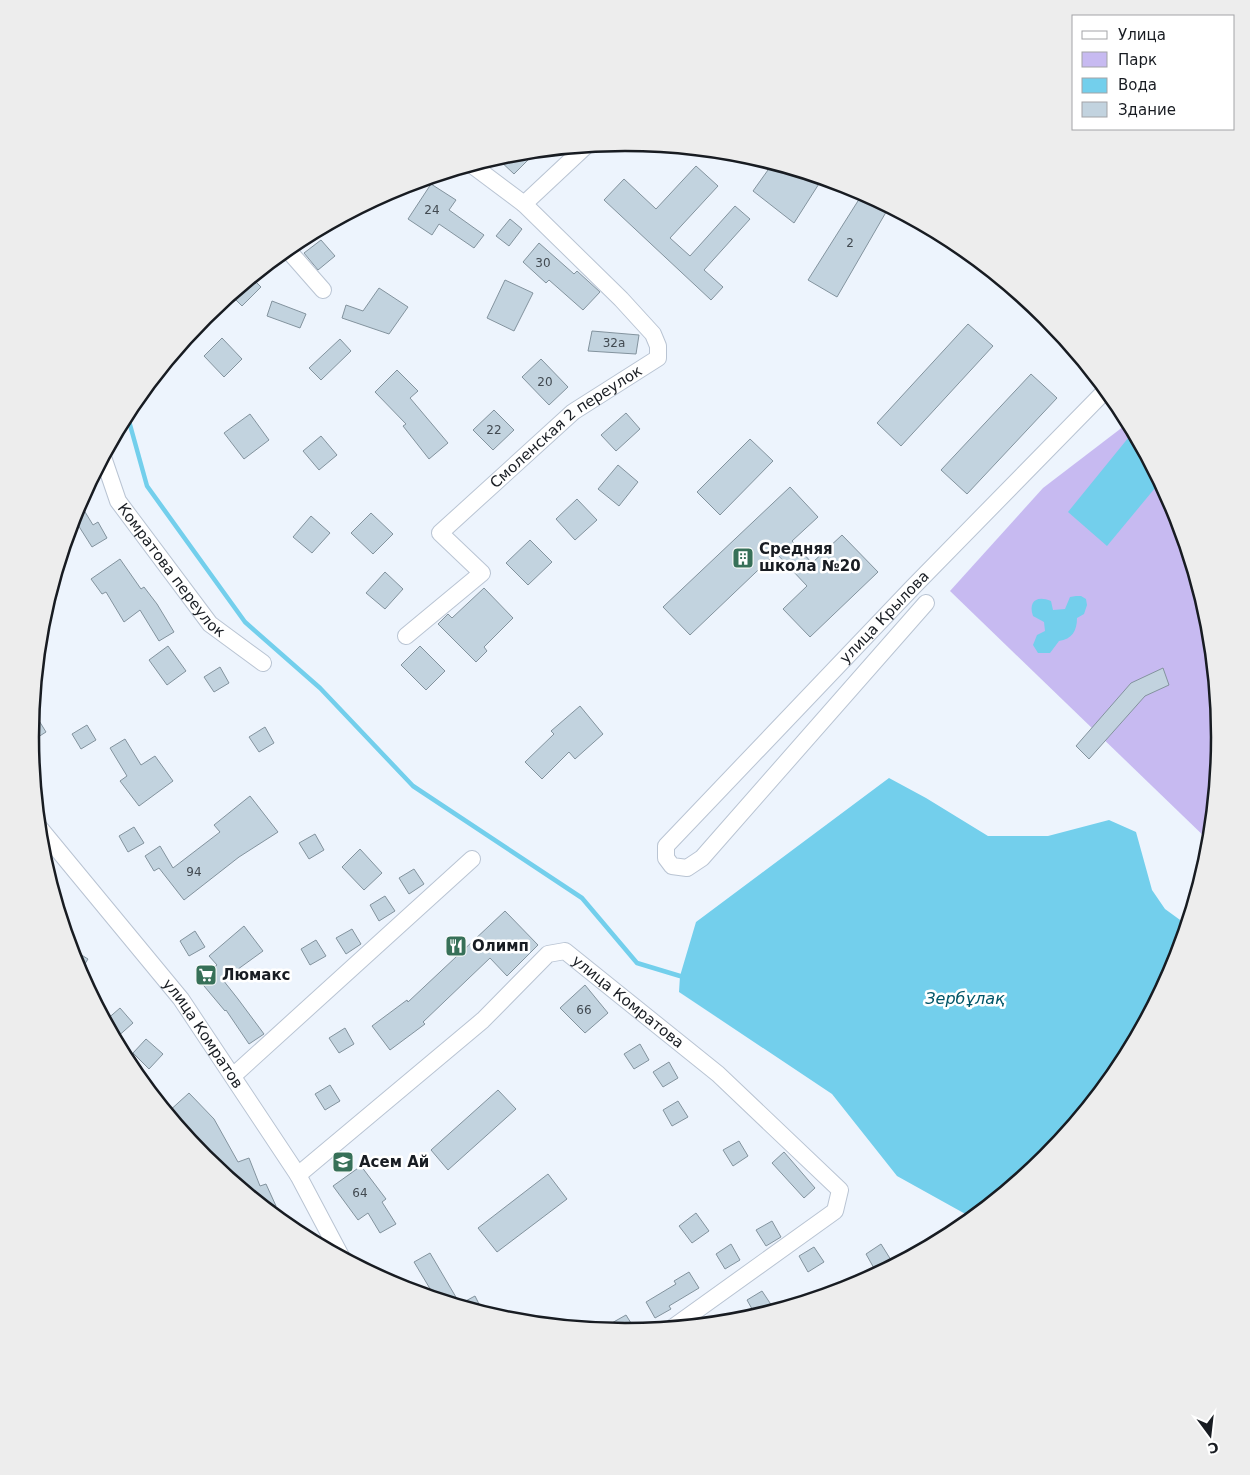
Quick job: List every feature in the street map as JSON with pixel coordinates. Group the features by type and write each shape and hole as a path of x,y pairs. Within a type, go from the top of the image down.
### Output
{"street":[{"path":"524,204 578,154"},
{"name":"Смоленская 2 переулок","path":"406,636 482,573 440,533 573,412 658,358 658,346 653,334 524,204 478,170"},
{"path":"292,255 323,290"},
{"name":"улица Крылова","path":"926,603 702,858 687,868 672,866 666,858 666,846 913,587 1100,396"},
{"name":"Комратова переулок","path":"106,465 118,501 210,624 263,663"},
{"name":"улица Комратов","path":"48,838 181,999 298,1175 336,1247"},
{"path":"233,1076 472,859"},
{"name":"улица Комратова","path":"298,1175 483,1020 548,954 565,951 718,1074 840,1190 835,1211 682,1321"}],"green space":[{"path":"1122,427 1151,478 1167,513 1180,549 1200,623 1206,661 1210,699 1211,738 1210,776 1203,835 950,591 1043,488"}],"water":[{"path":"1129,437 1155,488 1107,546 1068,512"},
{"path":"1076,596 1086,599 1087,605 1084,614 1077,618 1073,634 1059,641 1050,653 1038,653 1033,645 1037,635 1045,631 1044,622 1033,616 1033,603 1038,599 1046,599 1051,601 1053,610 1065,609 1070,597"},
{"name":"Зербұлақ","path":"889,778 988,836 1048,836 1109,820 1136,832 1152,890 1165,909 1181,921 1167,962 1151,997 1133,1031 1090,1094 1040,1152 1012,1178 966,1214 897,1176 832,1094 679,992 680,976 696,922"}],"building":[{"path":"528,160 514,174 504,164"},
{"path":"696,166 718,186 670,238 690,256 735,206 750,219 704,270 723,287 711,300 604,200 624,179 656,209"},
{"path":"769,169 819,184 794,223 753,191"},
{"path":"431,184 456,200 449,210 484,235 474,248 439,224 432,235 408,219"},
{"path":"858,200 886,213 837,297 808,280"},
{"path":"510,219 522,229 509,246 496,236"},
{"path":"321,240 335,256 318,270 304,253"},
{"path":"539,243 574,274 577,271 600,292 583,310 549,280 546,283 523,262"},
{"path":"505,280 533,293 514,331 487,318"},
{"path":"256,282 261,287 242,306 235,299"},
{"path":"379,288 408,307 389,334 342,318 346,305 363,311"},
{"path":"272,301 306,314 300,328 267,316"},
{"path":"968,324 993,346 901,446 877,423"},
{"path":"592,331 639,335 636,354 588,351"},
{"path":"222,338 242,359 224,377 204,356"},
{"path":"340,339 351,351 321,380 309,368"},
{"path":"541,359 568,387 549,405 522,377"},
{"path":"397,370 418,391 410,398 448,443 429,459 403,426 406,424 375,392"},
{"path":"1031,374 1057,398 967,494 941,470"},
{"path":"494,410 514,430 493,450 473,430"},
{"path":"626,413 640,429 616,451 601,435"},
{"path":"250,414 269,440 244,459 224,433"},
{"path":"321,436 337,455 319,470 303,451"},
{"path":"750,439 773,461 720,515 697,492"},
{"path":"618,465 638,482 619,506 598,489"},
{"name":"Средняя школа №20","path":"790,487 818,517 792,541 812,563 842,535 878,572 810,637 783,609 807,586 776,553 690,635 663,607"},
{"path":"577,499 597,520 575,540 556,519"},
{"path":"84,510 93,525 98,522 107,538 92,547 78,526"},
{"path":"371,513 393,534 373,554 351,533"},
{"path":"311,516 330,533 312,553 293,537"},
{"path":"530,540 552,562 528,585 506,563"},
{"path":"120,559 141,589 144,587 157,604 174,632 159,641 140,610 124,622 106,592 102,594 91,579"},
{"path":"385,572 403,589 385,609 366,593"},
{"path":"484,588 513,618 484,647 487,651 476,662 438,624 448,614 452,618"},
{"path":"168,646 186,671 167,685 149,660"},
{"path":"420,646 445,671 426,690 401,665"},
{"path":"220,667 229,683 214,692 204,677"},
{"path":"1163,668 1169,685 1145,696 1089,759 1076,746 1131,683"},
{"path":"580,706 603,734 575,759 569,752 542,779 525,762 554,734 551,731"},
{"path":"39,721 46,732 39,736"},
{"path":"87,725 96,740 81,749 72,734"},
{"path":"265,727 274,743 259,752 249,737"},
{"path":"125,739 141,765 155,756 173,781 139,806 120,781 127,776 110,748"},
{"path":"250,796 278,832 239,857 184,900 159,868 154,871 145,856 160,846 173,868 220,832 214,825"},
{"path":"134,827 144,843 128,852 119,836"},
{"path":"315,834 324,850 309,859 299,843"},
{"path":"360,849 382,873 364,890 342,867"},
{"path":"414,869 424,884 409,894 399,878"},
{"path":"385,896 395,911 379,921 370,905"},
{"path":"505,911 538,945 507,976 490,958 423,1022 425,1024 390,1050 372,1026 407,1000 408,1002"},
{"path":"244,926 263,951 223,980 264,1034 249,1044 226,1010 199,980 217,965 209,956"},
{"path":"352,929 361,944 346,954 336,938"},
{"path":"195,931 205,947 189,956 180,941"},
{"path":"316,940 326,956 310,965 301,949"},
{"path":"80,954 88,959 84,965"},
{"path":"585,985 608,1013 585,1033 560,1008"},
{"path":"120,1008 133,1023 120,1035 110,1017"},
{"path":"345,1028 354,1044 339,1053 329,1038"},
{"path":"146,1039 163,1054 149,1069 133,1053"},
{"path":"640,1044 649,1060 634,1069 624,1054"},
{"path":"669,1062 678,1078 663,1087 653,1072"},
{"path":"330,1085 340,1101 325,1110 315,1094"},
{"path":"498,1090 516,1109 448,1170 431,1150"},
{"path":"189,1093 214,1119 238,1162 249,1158 260,1186 266,1184 276,1206 274,1207 268,1203 210,1152 172,1109"},
{"path":"678,1101 688,1117 672,1126 663,1110"},
{"path":"739,1141 748,1156 733,1166 723,1150"},
{"path":"784,1152 815,1188 804,1198 772,1163"},
{"path":"361,1166 386,1199 382,1202 396,1224 380,1233 368,1213 358,1220 333,1186"},
{"path":"548,1174 567,1199 497,1252 478,1228"},
{"path":"696,1213 709,1231 692,1243 679,1226"},
{"path":"772,1221 781,1237 766,1246 756,1230"},
{"path":"731,1244 740,1260 725,1269 716,1254"},
{"path":"881,1244 891,1259 874,1268 866,1254"},
{"path":"814,1247 824,1262 808,1272 799,1256"},
{"path":"430,1253 457,1299 431,1291 414,1262"},
{"path":"689,1272 699,1288 669,1306 671,1309 655,1318 646,1302 676,1284 674,1281"},
{"path":"762,1291 771,1305 752,1309 747,1300"},
{"path":"475,1296 480,1305 465,1301"},
{"path":"626,1315 631,1324 625,1324 611,1323"}],"waterway":[{"path":"130,424 147,486 245,622 320,688 413,786 582,898 637,963 680,976"}],"place":[{"name":"Средняя школа №20","path":"743,558"},
{"name":"Олимп","path":"456,946"},
{"name":"Люмакс","path":"206,975"},
{"name":"Асем Ай","path":"343,1162"}]}
